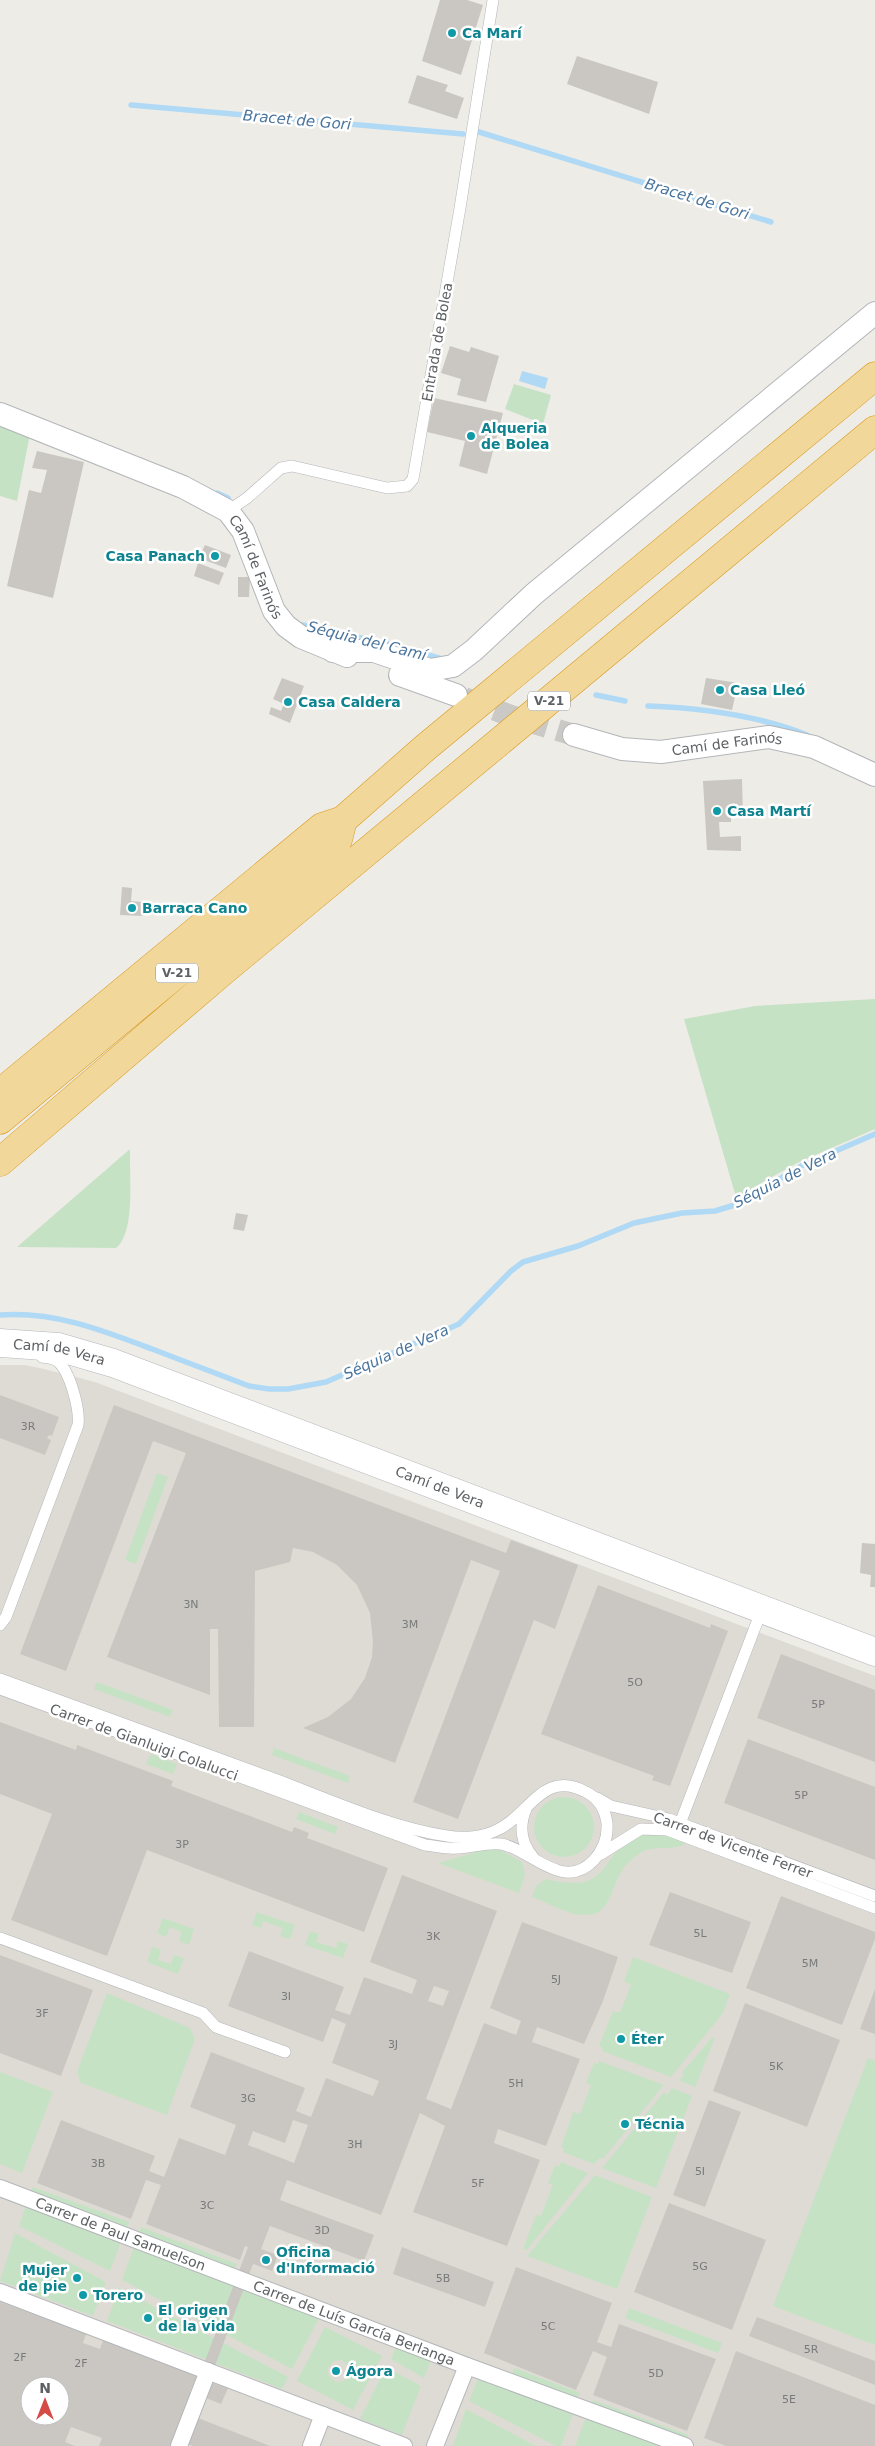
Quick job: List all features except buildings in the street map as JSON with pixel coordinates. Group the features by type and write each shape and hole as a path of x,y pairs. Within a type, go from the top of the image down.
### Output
{"highway":[{"name":"V-21","path":"0,1120 338,840 343,820 442,735 875,376"},
{"name":"V-21","path":"0,1162 222,972 875,430"},
{"path":"0,1094 322,827 343,820"}],"street":[{"path":"333,651 374,651 430,670 453,666 474,650 534,594 875,313"},
{"name":"Camí de Farinós","path":"0,414 183,487 228,511 243,531 274,611 286,626 300,637 333,651 456,695"},
{"name":"Camí de Farinós","path":"574,735 622,749 661,752 769,737 814,747 875,775"},
{"name":"Camí de Vera","path":"5,1349 58,1347 113,1363 875,1652"},
{"name":"Carrer de Paul Samuelson","path":"0,2188 242,2280"},
{"name":"Carrer de Luís García Berlanga","path":"242,2280 684,2446"},
{"path":"0,2292 404,2446"},
{"path":"435,2446 467,2366"},
{"path":"179,2446 208,2371"},
{"path":"311,2446 323,2415"}],"lane":[{"name":"Entrada de Bolea","path":"228,511 281,468 292,466 387,488 407,486 413,480 493,0"},
{"path":"0,1625 6,1618 78,1425 78,1410 67,1375 60,1364 51,1359 5,1349"},
{"path":"67,1375 71,1367 82,1361 98,1360 113,1363"},
{"path":"679,1828 762,1609"},
{"path":"0,1679 357,1810 430,1833 450,1837 485,1834 499,1829 513,1820 537,1795 550,1788 572,1787 591,1795 602,1806 608,1831 605,1843 598,1855 589,1865 576,1870 556,1870 538,1863 525,1847 521,1833 522,1819 528,1806"},
{"name":"Carrer de Gianluigi Colalucci","path":"0,1689 416,1842 455,1848 484,1844 502,1845 513,1848 538,1863"},
{"name":"Carrer de Vicente Ferrer","path":"591,1795 611,1806 655,1815 679,1828 875,1908"},
{"name":"Carrer de Vicente Ferrer","path":"598,1855 641,1829 679,1828 875,1896"},
{"path":"0,1938 203,2013 216,2027 286,2052"}],"shaded area":[{"path":"0,1365 24,1365 95,1382 875,1676 875,2446 0,2446"}],"green space":[{"path":"514,384 551,395 543,424 505,409"},
{"path":"0,423 30,434 17,501 0,496"},
{"path":"875,999 875,1129 797,1163 736,1197 684,1019 755,1006"},
{"path":"130,1149 129,1216 122,1240 116,1248 17,1247"},
{"path":"157,1473 168,1477 136,1564 125,1560"},
{"path":"97,1682 173,1710 170,1717 94,1689"},
{"path":"274,1748 350,1776 348,1783 272,1755"},
{"path":"151,1754 177,1764 173,1774 146,1764"},
{"path":"564,1797 581,1802 589,1810 594,1827 589,1844 581,1852 564,1857 547,1852 539,1844 534,1827 539,1810 547,1802"},
{"path":"299,1812 338,1827 335,1834 296,1819"},
{"path":"648,1834 668,1835 687,1842 678,1847 646,1850 633,1858 623,1869 607,1902 598,1912 592,1915 577,1914 564,1911 532,1897 536,1886 546,1879 570,1883 586,1881 596,1876 619,1849 631,1840"},
{"path":"484,1850 500,1850 522,1862 525,1875 519,1893 438,1863"},
{"path":"257,1912 295,1925 290,1939 280,1936 283,1928 263,1921 261,1928 252,1925"},
{"path":"163,1918 194,1929 189,1945 179,1941 182,1932 170,1927 166,1937 157,1933"},
{"path":"310,1931 319,1934 316,1942 336,1948 338,1941 348,1944 343,1958 305,1945"},
{"path":"152,1947 161,1950 158,1960 171,1964 174,1955 184,1958 178,1974 147,1962"},
{"path":"633,1957 730,1994 723,2013 671,2077 602,2051 603,2048 599,2046 613,2011 620,2013 631,1985 624,1981"},
{"path":"107,1993 190,2028 195,2039 167,2115 81,2083 77,2072"},
{"path":"712,2038 715,2038 695,2087 679,2080 684,2074 682,2072"},
{"path":"868,2058 875,2061 875,2345 773,2306"},
{"path":"599,2061 664,2085 603,2159 600,2158 594,2164 563,2152 564,2148 561,2147 573,2112 580,2114 591,2085 586,2083 594,2063 598,2064"},
{"path":"0,2072 53,2092 22,2173 0,2164"},
{"path":"672,2088 692,2096 656,2188 602,2168 664,2092 667,2095"},
{"path":"561,2162 588,2173 527,2250 523,2249 536,2215 541,2216 553,2185 548,2183 555,2165 559,2167"},
{"path":"595,2175 652,2197 617,2289 527,2256"},
{"path":"33,2187 129,2222 127,2228 31,2192"},
{"path":"26,2206 121,2242 110,2271 19,2226"},
{"path":"141,2227 237,2264 234,2270 139,2233"},
{"path":"15,2233 106,2282 93,2316 0,2281"},
{"path":"134,2247 319,2318 292,2369 122,2280"},
{"path":"119,2288 288,2377 282,2389 107,2321"},
{"path":"629,2308 722,2343 718,2353 625,2318"},
{"path":"325,2327 382,2356 353,2410 297,2381","holes":["342,2360 349,2368 349,2375 344,2381 336,2382 328,2375 328,2368 334,2361"]},
{"path":"396,2347 431,2360 424,2378 391,2359"},
{"path":"386,2367 421,2386 402,2435 360,2419"},
{"path":"514,2368 580,2393 577,2398 512,2374"},
{"path":"479,2376 574,2412 561,2446 556,2446 469,2401"},
{"path":"593,2400 688,2435 686,2442 591,2405"},
{"path":"466,2409 536,2446 453,2446"},
{"path":"586,2417 660,2446 575,2446"}],"water":[{"path":"522,371 548,378 545,389 519,381"}],"waterway":[{"name":"Bracet de Gori","path":"131,105 463,134"},
{"name":"Bracet de Gori","path":"479,132 771,222"},
{"name":"Séquia del Camí","path":"217,493 228,498"},
{"name":"Séquia del Camí","path":"303,625 374,641"},
{"name":"Séquia del Camí","path":"388,644 439,658"},
{"name":"Séquia del Camí","path":"596,695 625,701"},
{"name":"Séquia del Camí","path":"648,706 729,714 769,722 807,735"},
{"name":"Séquia de Vera","path":"0,1315 40,1316 78,1323 115,1335 249,1386 288,1389 326,1382 459,1324 511,1271 523,1262 578,1246 634,1223 682,1213 715,1211 738,1204 801,1166 875,1134"}],"tunnel":[{"path":"464,698 511,716 574,735"}],"place":[{"name":"Ca Marí","path":"452,33"},
{"name":"Alqueria de Bolea","path":"471,436"},
{"name":"Casa Panach","path":"215,556"},
{"name":"Casa Lleó","path":"720,690"},
{"name":"Casa Caldera","path":"288,702"},
{"name":"Casa Martí","path":"717,811"},
{"name":"Barraca Cano","path":"132,908"},
{"name":"Éter","path":"621,2039"},
{"name":"Técnia","path":"625,2124"},
{"name":"Oficina d'Informació","path":"266,2260"},
{"name":"Mujer de pie","path":"77,2278"},
{"name":"Torero","path":"83,2295"},
{"name":"El origen de la vida","path":"148,2318"},
{"name":"Ágora","path":"336,2371"}]}
